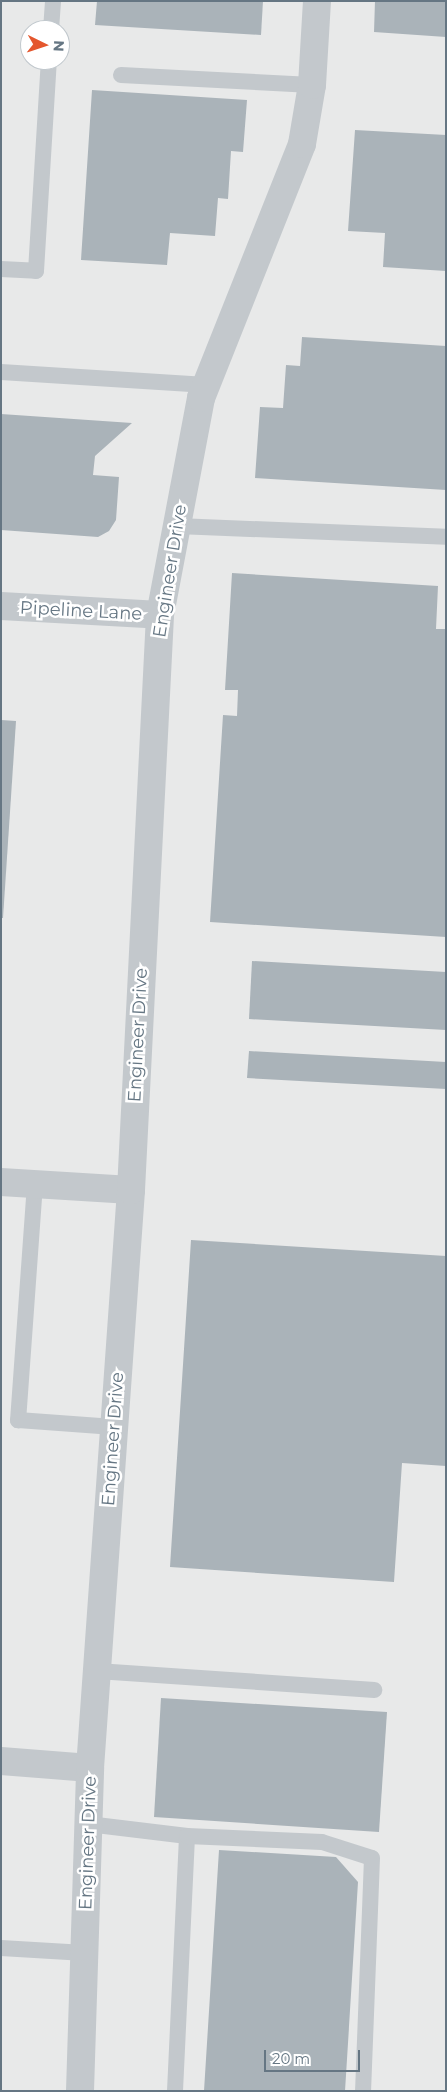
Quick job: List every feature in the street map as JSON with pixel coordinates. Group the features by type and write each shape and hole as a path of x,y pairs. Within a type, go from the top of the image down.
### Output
{"street":[{"name":"Engineer Drive","path":"80,2091 90,1768 130,1190 160,616 202,398 302,144 312,85 317,1"},
{"name":"Pipeline Lane","path":"1,606 160,616"},
{"path":"1,1182 130,1190"},
{"path":"1,1762 90,1768"}],"lane":[{"path":"51,20 52,1"},
{"path":"1,269 36,271 48,70"},
{"path":"121,76 312,85"},
{"path":"1,372 207,385"},
{"path":"177,526 446,538"},
{"path":"35,1184 18,1420 114,1427"},
{"path":"97,1671 374,1690"},
{"path":"88,1824 187,1836 322,1842 372,1858 363,2091"},
{"path":"175,2091 187,1836"},
{"path":"1,1948 85,1953"}],"shaded area":[{"path":"1,1 446,1 446,2091 1,2091"}],"building":[{"path":"97,1 263,1 261,35 95,25"},
{"path":"375,1 446,1 446,37 374,32"},
{"path":"92,90 247,100 243,152 231,151 228,199 218,198 215,236 170,233 167,265 81,260"},
{"path":"355,130 446,135 446,271 383,267 385,233 348,231"},
{"path":"302,337 446,346 446,490 255,478 260,407 283,408 286,365 300,366"},
{"path":"1,414 132,423 95,456 93,475 119,477 116,520 109,531 98,537 1,530"},
{"path":"232,573 438,586 436,629 446,629 446,937 210,922 223,715 237,716 238,690 225,690"},
{"path":"1,720 16,721 3,918 1,918"},
{"path":"252,961 446,972 446,1030 249,1019"},
{"path":"249,1051 446,1062 446,1089 247,1078"},
{"path":"191,1240 446,1256 446,1466 402,1463 394,1582 170,1567"},
{"path":"161,1698 387,1712 379,1832 154,1817"},
{"path":"219,1850 336,1857 358,1882 345,2091 204,2091"}]}
